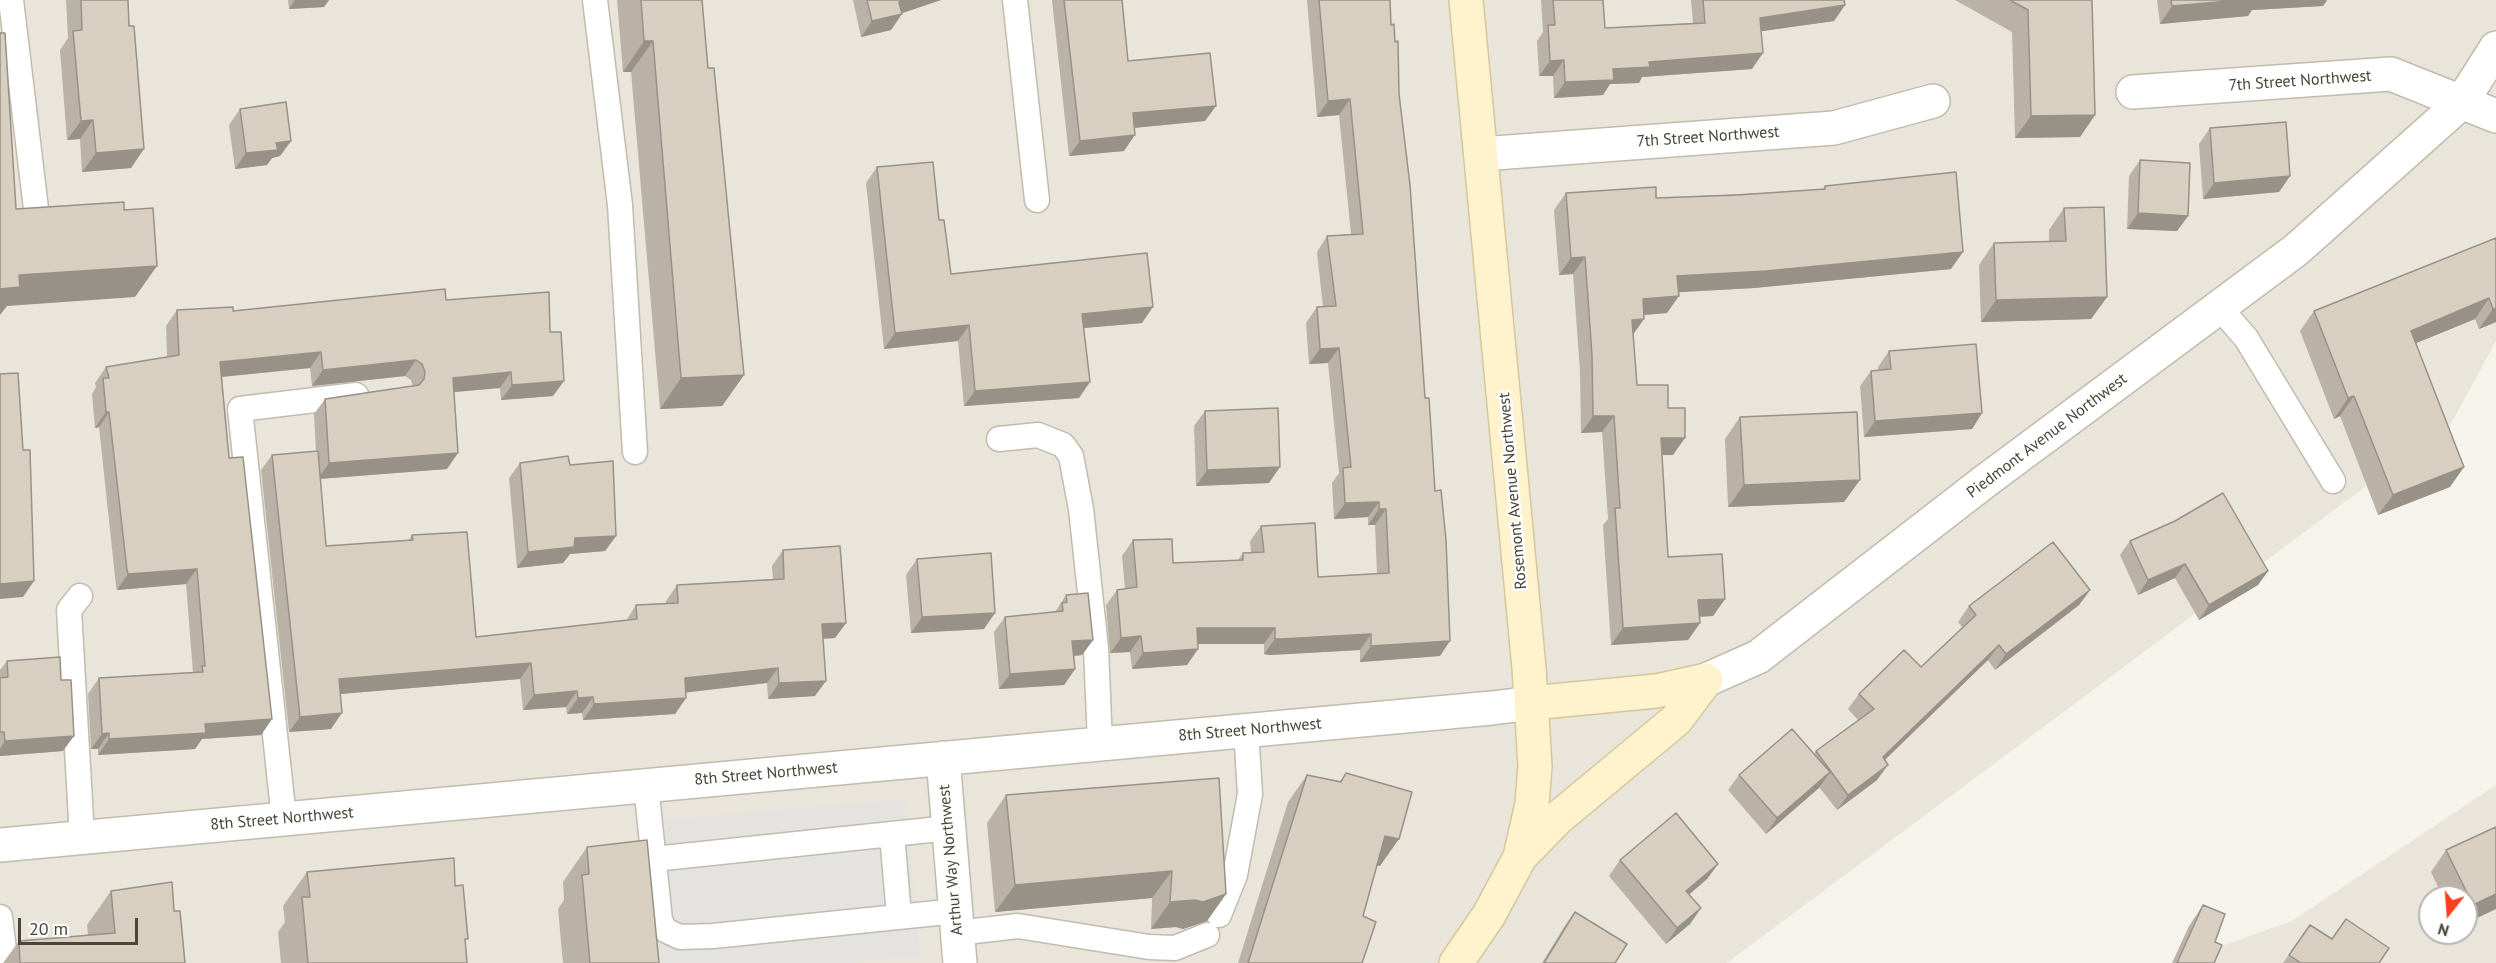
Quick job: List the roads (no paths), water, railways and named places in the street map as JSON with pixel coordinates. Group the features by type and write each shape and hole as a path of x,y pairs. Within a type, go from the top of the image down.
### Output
{"street":[{"name":"Rosemont Avenue Northwest","path":"1456,963 1489,915 1520,857 1532,804 1535,766 1532,703 1466,0"},
{"name":"Piedmont Avenue Northwest","path":"1532,703 1656,691 1706,680 1758,657 1984,482 2296,250 2461,103 2496,48"},
{"name":"7th Street Northwest","path":"2133,92 2391,74 2496,116"},
{"name":"7th Street Northwest","path":"1481,154 1834,128 1933,101"},
{"path":"1520,857 1558,818 1676,720 1706,680"},
{"name":"8th Street Northwest","path":"0,845 1532,703"},
{"name":"Arthur Way Northwest","path":"943,758 958,936"}],"lane":[{"path":"11,0 36,209"},
{"path":"595,0 620,205 635,452"},
{"path":"1015,0 1038,200"},
{"path":"2219,307 2246,338 2333,481"},
{"path":"284,819 240,409 377,392"},
{"path":"999,439 1038,435 1063,445 1071,456 1081,509 1096,648 1100,743"},
{"path":"80,596 69,610 82,837"},
{"path":"1219,915 1235,875 1250,794 1246,730"},
{"path":"646,785 660,920 665,930 680,937 713,936 899,916 958,936 1018,926 1149,947 1175,948 1207,935"},
{"path":"654,859 949,828"},
{"path":"892,834 899,916"},
{"path":"0,917 5,958"}]}
